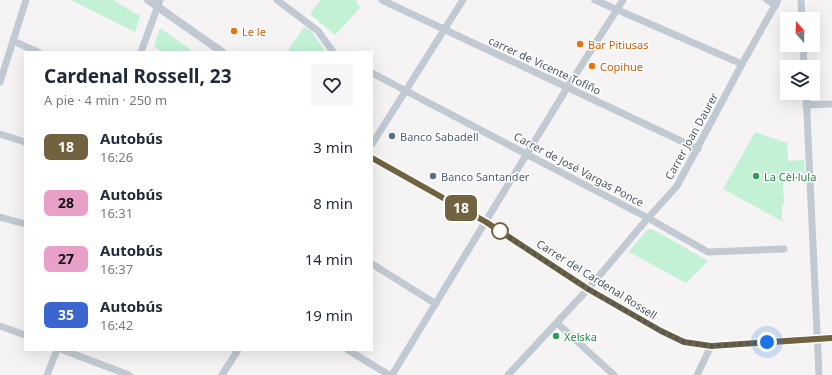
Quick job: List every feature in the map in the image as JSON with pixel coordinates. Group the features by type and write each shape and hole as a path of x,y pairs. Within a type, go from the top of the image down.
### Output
{"street":[{"path":"0,82 26,0"},
{"path":"148,0 159,3 221,51"},
{"path":"277,0 318,30 333,51"},
{"name":"carrer de Vicente Tofiño","path":"382,0 698,149"},
{"path":"373,142 463,0"},
{"path":"595,0 742,64"},
{"path":"392,375 567,88 623,0"},
{"path":"767,0 777,2"},
{"path":"801,0 802,12"},
{"name":"Carrer Joan Daurer","path":"508,375 588,289 677,186 777,2"},
{"path":"141,51 159,3"},
{"path":"13,41 36,51"},
{"name":"Carrer de José Vargas Ponce","path":"373,74 648,218 708,252 784,249"},
{"path":"806,100 819,375"},
{"path":"806,105 832,104"},
{"path":"0,134 24,142"},
{"name":"Carrer del Cardenal Rossell","path":"373,159 486,222 588,289 661,331 684,342 711,346 832,338"},
{"path":"0,216 24,224"},
{"path":"373,265 436,304"},
{"path":"557,323 614,375"},
{"path":"0,326 24,336"},
{"path":"697,375 711,346"},
{"path":"47,375 57,351"},
{"path":"66,351 129,375"},
{"path":"222,375 237,351"},
{"path":"350,351 389,375"}],"green space":[{"path":"71,0 113,0 140,16 135,32"},
{"path":"320,0 356,0 358,5 361,7 335,35 310,14"},
{"path":"304,27 310,30 325,51 288,51"},
{"path":"160,28 191,50 161,51 154,46"},
{"name":"La Cèl·lula","path":"755,132 787,143 788,161 804,160 805,174 782,172 784,204 782,204 782,221 723,189"},
{"path":"650,229 708,261 686,283 629,252 646,231"}],"bus line":[{"name":"18","path":"373,159 486,222 588,289 661,331 684,342 711,346 832,338"}],"place":[{"name":"Le le","path":"234,31"},
{"name":"Bar Pitiusas","path":"580,44"},
{"name":"Copihue","path":"592,66"},
{"name":"Banco Sabadell","path":"392,136"},
{"name":"Banco Santander","path":"433,176"},
{"name":"La Cèl·lula","path":"756,176"},
{"name":"Xelska","path":"556,336"}],"route":[{"path":"500,231 496,229 588,289 661,331 684,342 711,346 767,342"}]}
